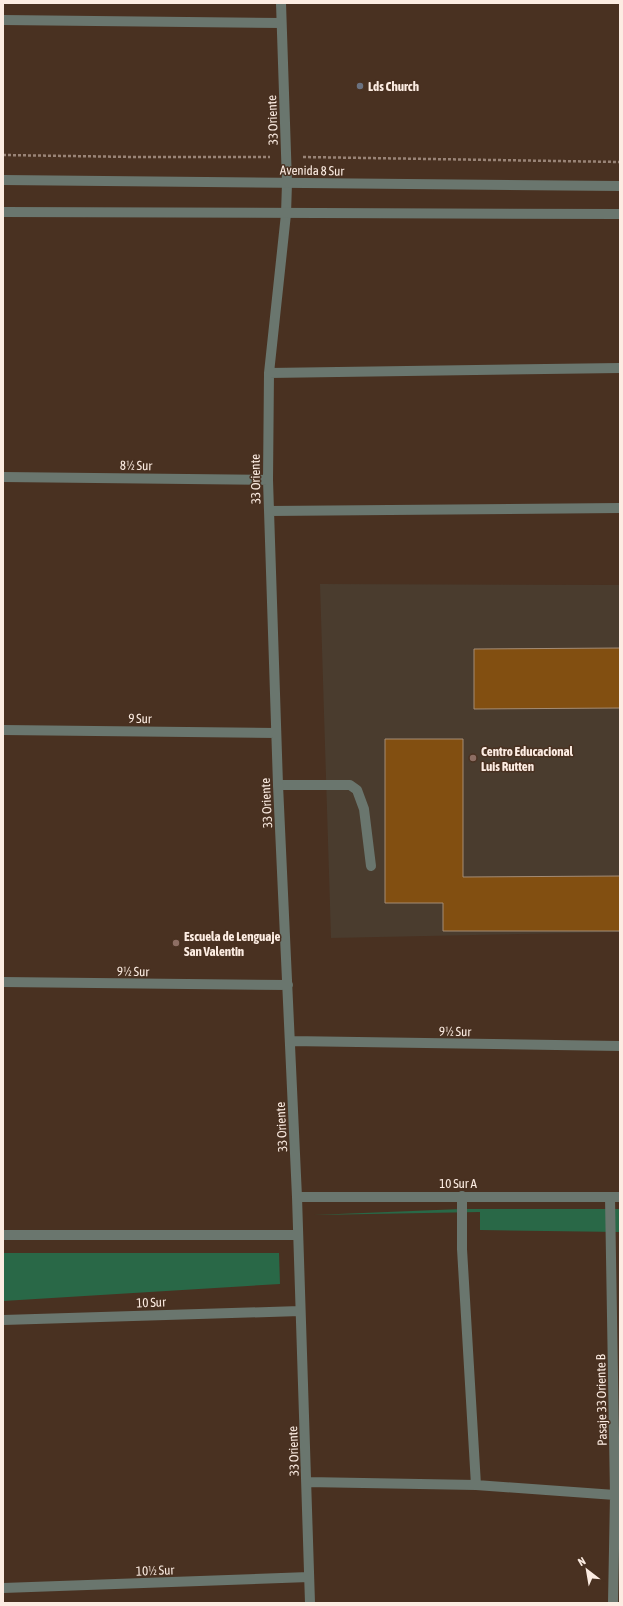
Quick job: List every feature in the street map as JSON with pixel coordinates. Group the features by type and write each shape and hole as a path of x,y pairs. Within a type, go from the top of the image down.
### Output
{"street":[{"name":"33 Oriente","path":"281,3 287,183 286,214 268,373 268,480 278,785 297,1197 310,1603"},
{"path":"3,20 281,23"},
{"name":"Avenida 8 Sur","path":"3,180 620,186"},
{"path":"3,212 620,214"},
{"path":"268,373 620,368"},
{"name":"8½ Sur","path":"3,477 268,480"},
{"path":"269,511 620,508"},
{"name":"9 Sur","path":"3,730 276,733"},
{"path":"278,785 350,785 357,790 364,809 371,866"},
{"name":"9½ Sur","path":"3,982 288,985"},
{"name":"9½ Sur","path":"290,1042 620,1046"},
{"path":"462,1196 462,1249 476,1485"},
{"name":"10 Sur A","path":"297,1197 615,1197"},
{"name":"Pasaje 33 Oriente B","path":"613,1603 615,1495 615,1197"},
{"path":"3,1235 298,1235"},
{"name":"10 Sur","path":"3,1320 300,1311"},
{"path":"307,1482 476,1485 615,1495"},
{"name":"10½ Sur","path":"3,1588 309,1577"}],"path":[{"path":"3,155 286,157 620,162"}],"shaded area":[{"name":"Centro Educacional Luis Rutten","path":"320,584 620,585 620,932 331,938"}],"green space":[{"path":"461,1209 620,1209 620,1232 480,1230 480,1212 314,1215"},
{"path":"3,1253 279,1253 280,1284 3,1301"}],"building":[{"path":"620,648 620,708 474,709 474,649"},
{"path":"385,739 463,739 463,877 620,876 620,931 443,931 443,903 385,903"}],"place":[{"name":"Lds Church","path":"360,86"},
{"name":"Centro Educacional Luis Rutten","path":"473,758"},
{"name":"Escuela de Lenguaje San Valentin","path":"176,943"}]}
